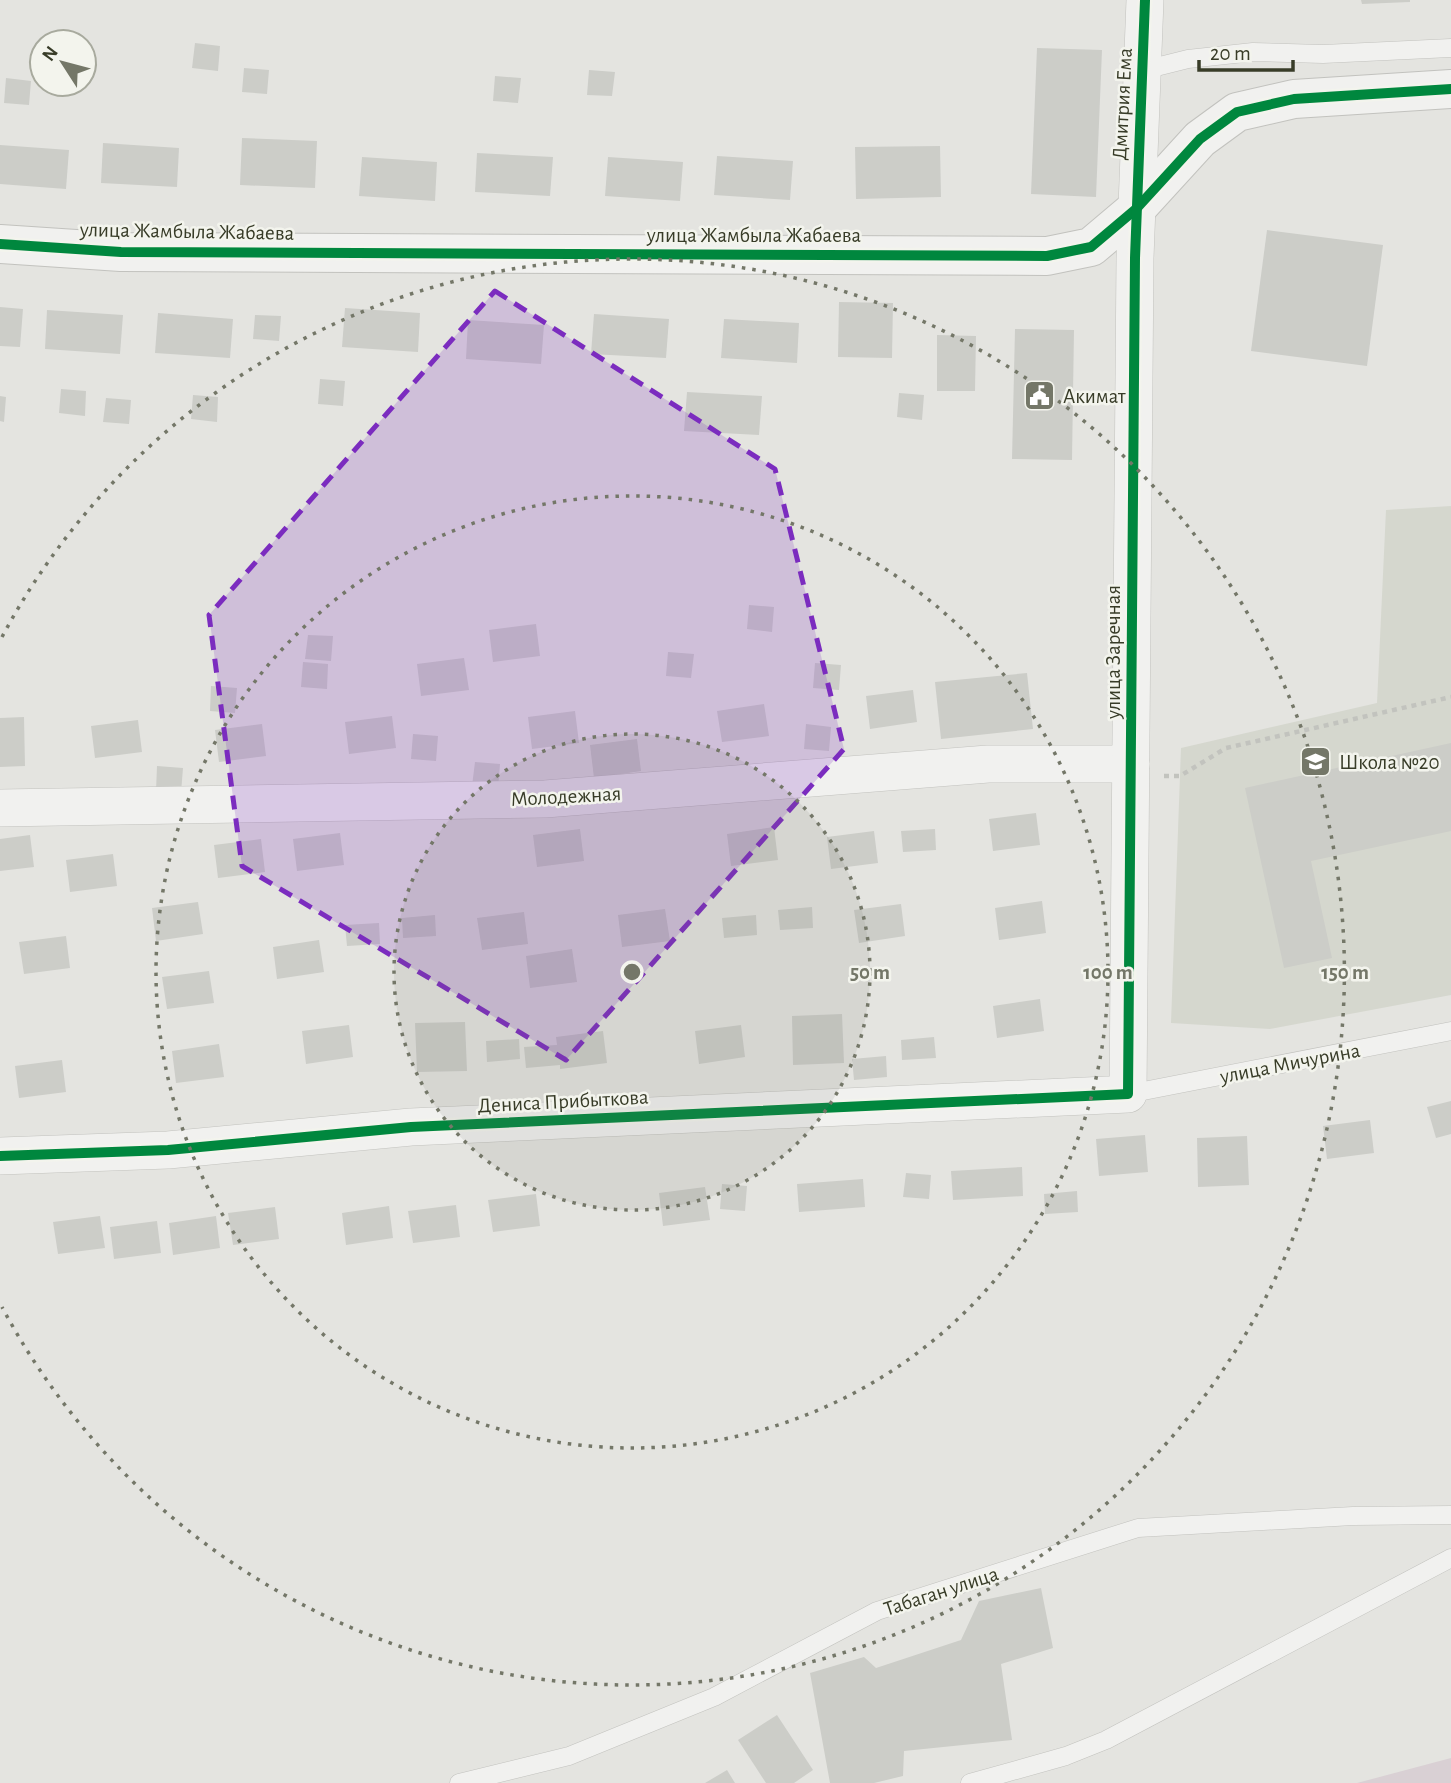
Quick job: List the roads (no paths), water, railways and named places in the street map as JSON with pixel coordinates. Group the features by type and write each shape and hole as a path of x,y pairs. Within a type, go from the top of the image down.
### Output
{"street":[{"name":"Дмитрия Ема","path":"1136,209 1145,0"},
{"name":"улица Жамбыла Жабаева","path":"0,244 121,252 1047,256 1091,247 1136,209 1200,139 1237,112 1294,99 1451,89"},
{"name":"улица Заречная","path":"1128,1094 1136,209"},
{"name":"Молодежная","path":"0,808 545,799 988,764 1131,764"},
{"name":"Дениса Прибыткова","path":"0,1156 168,1150 411,1127 1128,1094"}],"lane":[{"path":"1144,70 1188,59 1253,52 1323,54 1451,48"},
{"name":"улица Мичурина","path":"1128,1094 1451,1031"},
{"name":"Табаган улица","path":"459,1783 569,1756 715,1698 877,1611 1138,1528 1353,1516 1451,1515"},
{"path":"970,1783 1066,1756 1106,1740 1451,1558"}],"place":[{"name":"Акимат","path":"1040,396"},
{"name":"Школа №20","path":"1316,762"}]}
